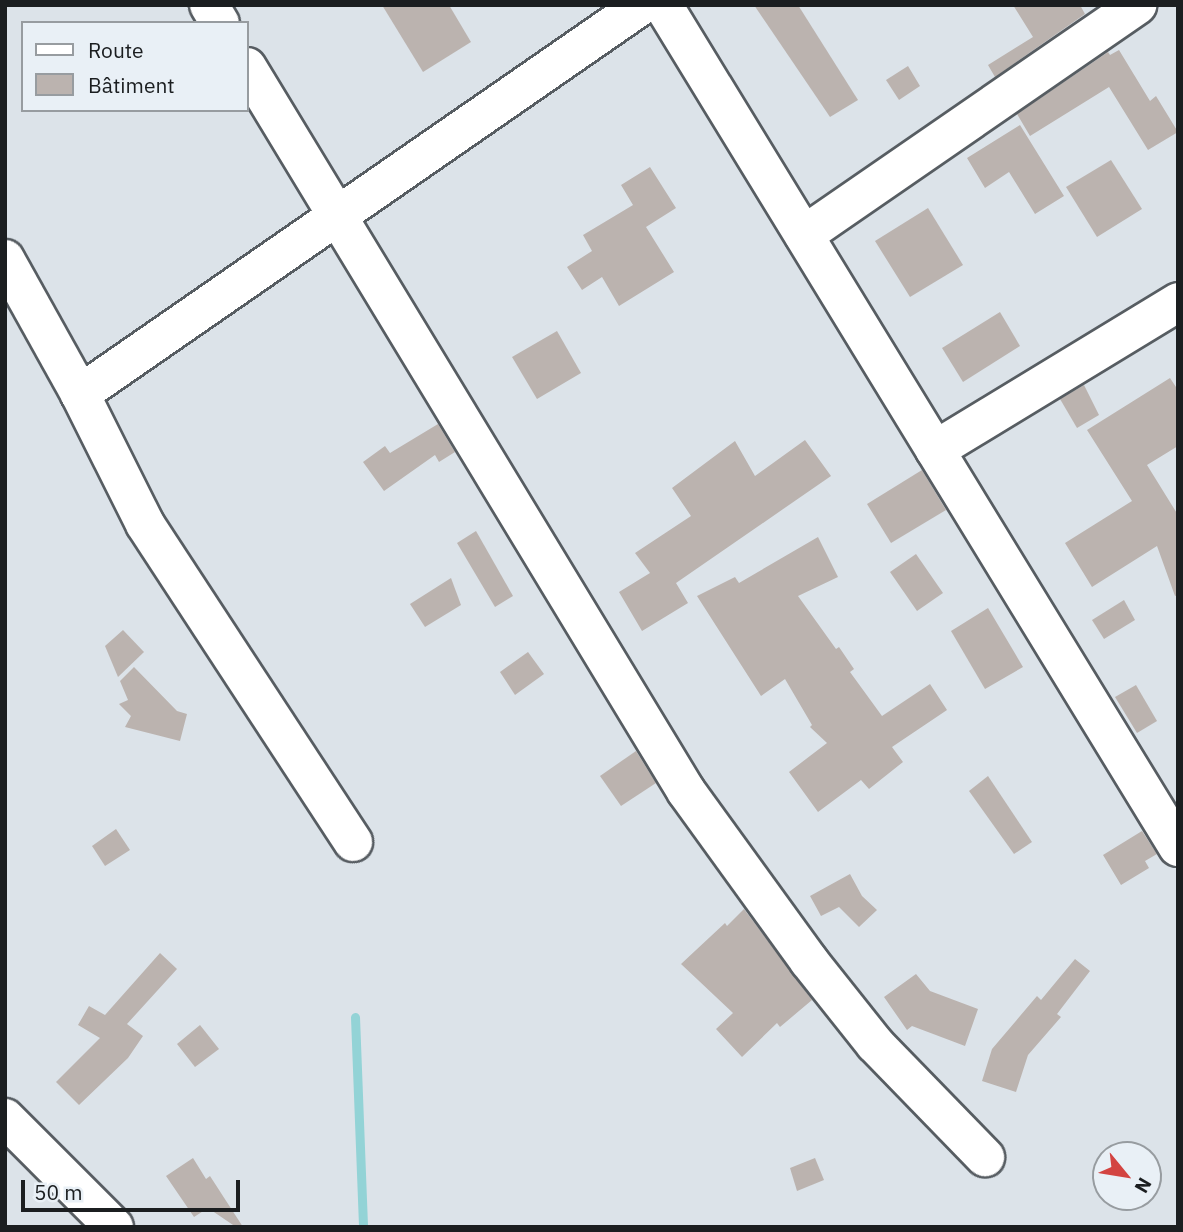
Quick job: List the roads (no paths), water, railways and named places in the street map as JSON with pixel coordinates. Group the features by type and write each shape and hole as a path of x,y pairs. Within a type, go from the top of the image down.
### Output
{"street":[{"path":"209,5 219,21"},
{"path":"80,394 642,5"},
{"path":"663,5 1178,847"},
{"path":"804,235 1137,5"},
{"path":"248,69 686,791 809,961 875,1044 985,1157"},
{"path":"5,259 80,394 145,524 353,842"},
{"path":"935,450 1178,302"},
{"path":"5,1118 114,1227"}],"waterway":[{"path":"355,1017 363,1227"}]}
